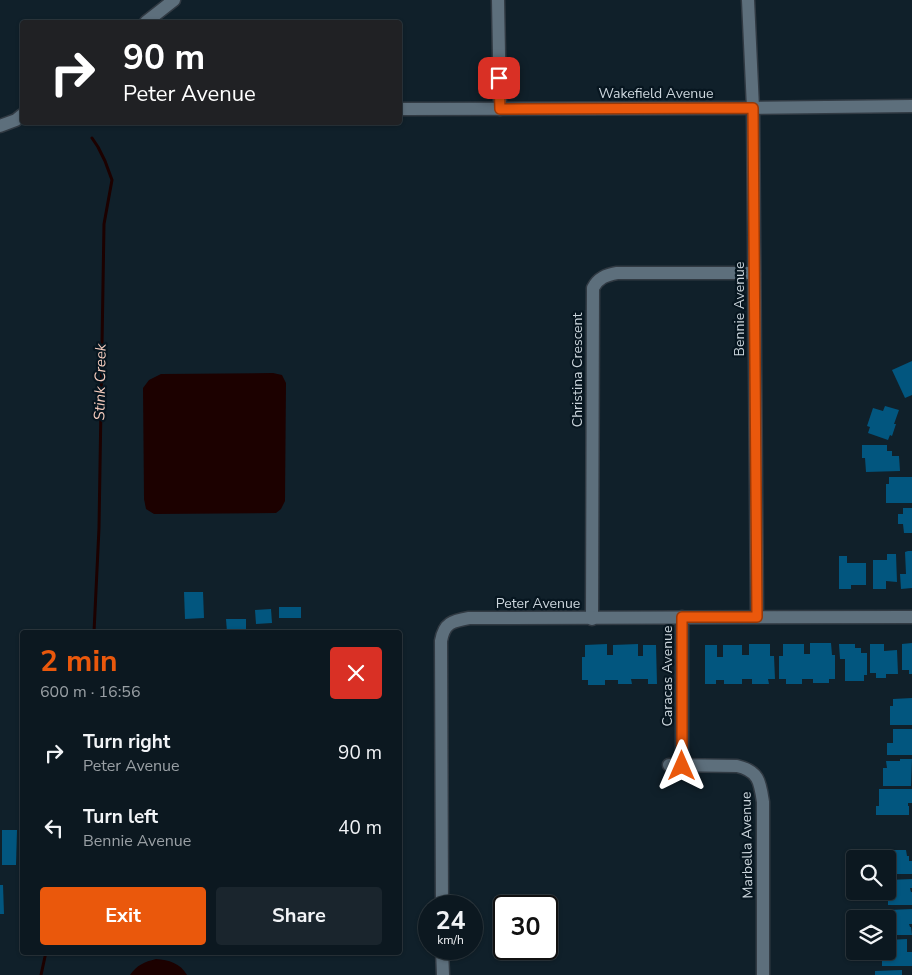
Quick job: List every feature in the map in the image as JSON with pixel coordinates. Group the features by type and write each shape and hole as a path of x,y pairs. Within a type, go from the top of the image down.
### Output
{"street":[{"path":"149,20 174,0"},
{"path":"498,0 500,109"},
{"name":"Bennie Avenue","path":"748,0 753,108 757,617"},
{"name":"Wakefield Avenue","path":"402,109 912,106"},
{"path":"0,126 20,117"},
{"name":"Christina Crescent","path":"592,618 593,288 601,278 608,274 617,273 754,273"},
{"name":"Caracas Avenue","path":"682,617 682,766"},
{"name":"Peter Avenue","path":"442,895 441,641 442,632 452,622 469,618 912,617"},
{"name":"Marbella Avenue","path":"669,765 737,766 747,768 756,775 761,785 763,802 763,975"},
{"path":"442,960 442,975"}],"shaded area":[{"path":"273,373 282,375 286,383 285,501 281,509 276,513 154,514 146,509 144,499 143,388 149,380 161,374"},
{"path":"156,959 174,963 187,975 130,975 141,964"}],"building":[{"path":"912,361 912,395 905,398 892,370"},
{"path":"885,406 899,410 892,436 890,435 888,440 868,433 870,427 867,426 873,408 883,411"},
{"path":"862,445 887,445 887,451 892,451 892,456 899,456 900,471 866,472 865,458 862,458"},
{"path":"889,477 912,477 912,503 886,503 886,484 889,484"},
{"path":"903,508 912,508 912,533 904,533 903,524 898,524 898,514 903,514"},
{"path":"912,551 912,588 901,589 900,574 906,574 905,552"},
{"path":"887,554 896,554 897,582 886,581 886,589 873,589 873,560 887,560"},
{"path":"839,556 847,556 847,563 866,563 866,585 851,585 851,589 839,589"},
{"path":"184,592 203,592 204,618 185,619"},
{"path":"279,607 301,607 301,618 279,618"},
{"path":"271,609 272,623 256,624 255,610"},
{"path":"226,619 246,619 246,630 227,630"},
{"path":"810,643 831,643 832,655 835,655 835,679 829,679 829,683 813,683 813,679 802,679 802,684 786,684 786,679 779,679 779,656 783,656 783,644 804,644 804,654 810,654"},
{"path":"912,643 912,674 909,674 909,670 902,670 902,644"},
{"path":"607,644 607,655 613,655 613,645 638,644 638,656 643,656 643,645 656,645 657,684 648,684 648,679 631,679 632,684 618,684 618,680 605,680 605,685 588,685 588,680 582,680 582,657 585,657 585,645"},
{"path":"749,644 770,644 770,656 774,656 775,679 768,679 769,684 752,684 752,679 742,679 742,684 724,684 724,680 716,680 716,684 705,684 705,645 717,645 717,657 723,657 723,645 742,645 742,655 749,655"},
{"path":"839,644 855,644 855,648 861,648 861,653 867,653 867,675 864,675 864,681 845,681 845,659 840,659"},
{"path":"870,644 884,644 884,651 897,650 898,674 886,674 886,678 876,678 876,673 870,673"},
{"path":"912,698 912,725 890,725 890,706 893,706 893,699"},
{"path":"893,729 912,729 912,755 887,755 887,743 893,743"},
{"path":"900,759 912,759 911,786 883,786 883,768 887,768 886,761 900,761"},
{"path":"879,789 912,789 912,803 908,803 909,815 876,815 876,806 879,806"},
{"path":"2,830 17,830 16,865 2,865"},
{"path":"896,850 906,850 909,861 912,861 912,874 896,874"},
{"path":"912,879 912,888 910,888 912,892 912,905 888,905 888,900 896,900 896,880"},
{"path":"0,885 3,885 4,914 0,914"},
{"path":"912,909 912,924 909,924 912,935 896,935 896,910 888,910"},
{"path":"907,939 907,952 912,952 912,966 882,966 882,960 896,960 896,940"},
{"path":"902,970 902,975 875,975 875,971"}],"waterway":[{"name":"Stink Creek","path":"92,138 105,161 112,180 104,224 99,528 94,630"},
{"name":"Stink Creek","path":"41,975 45,955"}],"route":[{"path":"499,78 500,109 753,108 757,617 682,617 682,766"}]}
